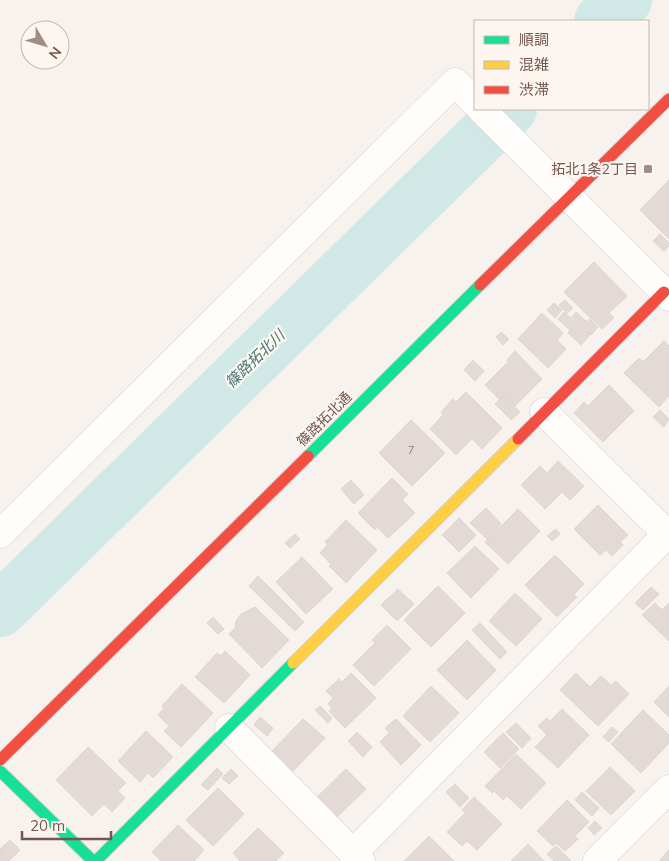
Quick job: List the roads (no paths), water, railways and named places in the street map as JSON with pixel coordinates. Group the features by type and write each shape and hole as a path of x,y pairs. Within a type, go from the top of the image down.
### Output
{"street":[{"path":"0,534 455,82 474,102"},
{"name":"篠路拓北通","path":"0,760 669,99"},
{"path":"0,771 94,861 544,412 666,294 482,110"},
{"path":"229,728 357,857 668,535 544,412"},
{"path":"597,861 669,788"}],"waterway":[{"name":"篠路拓北川","path":"602,20 625,0"},
{"name":"篠路拓北川","path":"0,610 509,110"}],"place":[{"name":"拓北1条2丁目","path":"648,169"}]}
